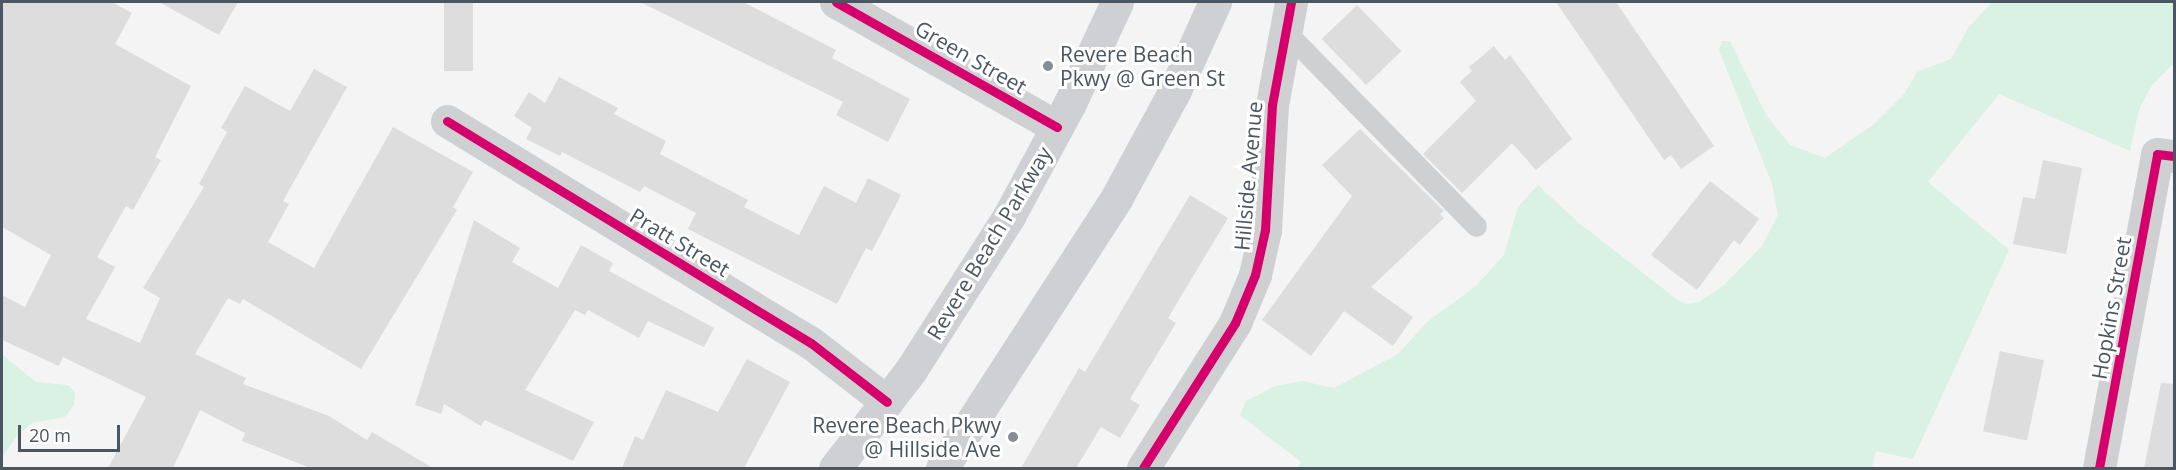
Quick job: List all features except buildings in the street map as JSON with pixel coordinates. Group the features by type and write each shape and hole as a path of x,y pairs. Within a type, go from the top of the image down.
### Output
{"main road":[{"name":"Revere Beach Parkway","path":"836,468 887,402 978,268 1057,127 1117,2"},
{"path":"942,468 1117,197 1175,90 1215,2"}],"street":[{"name":"Green Street","path":"836,2 1057,127"},
{"name":"Hillside Avenue","path":"1143,468 1235,322 1255,275 1265,230 1272,105 1289,17"},
{"name":"Pratt Street","path":"447,122 811,343 887,402"},
{"name":"Hopkins Street","path":"2099,468 2166,155"}],"lane":[{"path":"1289,17 1476,226"}],"green space":[{"path":"1992,2 2174,2 2174,63 2152,85 2139,110 2130,151 1999,94 1928,182 2009,250 1913,459 1876,451 1872,468 1298,468 1301,462 1240,415 1246,401 1275,386 1302,381 1334,388 1398,354 1427,322 1476,286 1504,255 1518,207 1538,185 1579,223 1675,298 1686,304 1699,302 1724,285 1762,246 1778,215 1772,184 1719,50 1722,41 1730,41 1766,115 1790,145 1825,158 1873,125 1905,93 1917,72 1951,59 1968,28"},
{"path":"2,354 36,382 68,385 75,392 74,405 65,417 32,423 16,437 2,458"}],"cycle path":[{"path":"836,2 1057,127"},
{"path":"1143,468 1235,323 1255,275 1265,230 1272,105 1291,2"},
{"path":"447,121 811,343 887,402"},
{"path":"2099,468 2157,154 2174,156"}],"place":[{"name":"Revere Beach Pkwy @ Green St","path":"1048,66"},
{"name":"Revere Beach Pkwy @ Hillside Ave","path":"1013,437"}]}
